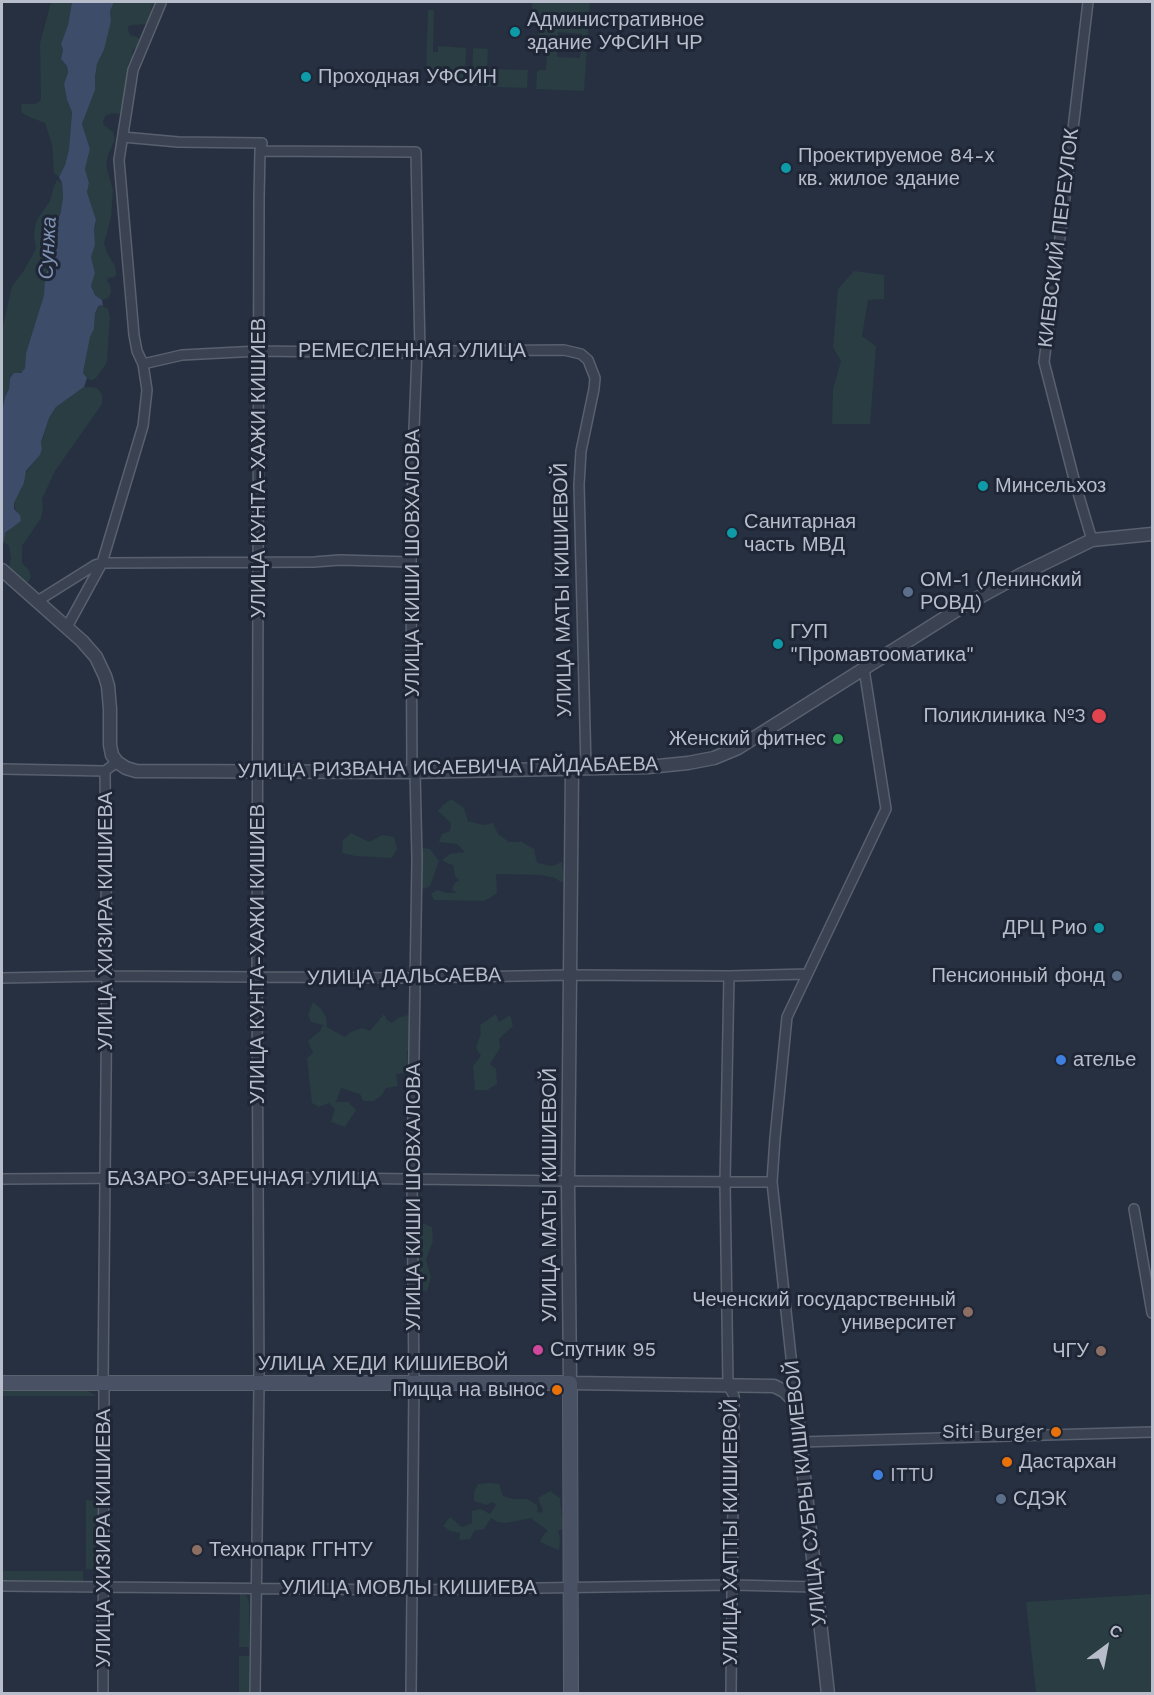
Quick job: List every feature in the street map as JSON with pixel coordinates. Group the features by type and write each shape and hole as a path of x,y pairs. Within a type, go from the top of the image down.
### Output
{"main road":[{"name":"УЛИЦА ХЕДИ КИШИЕВОЙ","path":"2,1383 570,1383"},
{"name":"УЛИЦА МАТЫ КИШИЕВОЙ","path":"570,1383 571,1694"}],"street":[{"name":"КИЕВСКИЙ ПЕРЕУЛОК","path":"1088,2 1044,362 1092,540"},
{"path":"67,627 102,563 143,426 147,390 132,320 119,160 133,70 161,3"},
{"path":"123,137 261,147"},
{"name":"УЛИЦА КИШИ ШОВХАЛОВА","path":"261,147 416,152 418,353 411,562 413,772 417,859 412,1179 414,1383 411,1694"},
{"name":"УЛИЦА КУНТА-ХАЖИ КИШИЕВ","path":"255,1694 259,1384 257,978 261,147"},
{"name":"РЕМЕСЛЕННАЯ УЛИЦА","path":"143,364 182,355 259,351 418,353 573,351 588,360 595,378"},
{"name":"УЛИЦА МАТЫ КИШИЕВОЙ","path":"586,768 579,485 581,451 595,378"},
{"name":"УЛИЦА РИЗВАНА ИСАЕВИЧА ГАЙДАБАЕВА","path":"117,762 136,771 413,772 661,766 714,758 738,747 979,597 1020,575 1092,540 1152,534"},
{"path":"36,602 94,564 102,563 340,560 411,562"},
{"name":"УЛИЦА ХИЗИРА КИШИЕВА","path":"2,570 22,590 67,627 99,661 109,697 110,745 112,755 117,762 105,771 107,976 103,1694"},
{"name":"УЛИЦА СУБРЫ КИШИЕВОЙ","path":"828,1694 772,1182 787,1017 886,809 864,669"},
{"path":"2,769 105,771"},
{"name":"УЛИЦА МАТЫ КИШИЕВОЙ","path":"570,1383 568,1181 572,769"},
{"name":"УЛИЦА ДАЛЬСАЕВА","path":"2,978 107,976 415,978 807,974"},
{"name":"УЛИЦА ХАПТЫ КИШИЕВОЙ","path":"729,976 724,1182 728,1385 734,1396 731,1694"},
{"name":"БАЗАРО-ЗАРЕЧНАЯ УЛИЦА","path":"2,1179 258,1177 772,1182"},
{"path":"1134,1209 1152,1313"},
{"name":"УЛИЦА ХЕДИ КИШИЕВОЙ","path":"570,1383 774,1386 784,1391 796,1403"},
{"path":"800,1442 1152,1432"},
{"name":"УЛИЦА МОВЛЫ КИШИЕВА","path":"2,1586 411,1590 732,1585 816,1587"}],"green space":[{"path":"51,2 72,2 68,25 61,44 63,50 61,59 67,66 68,72 64,84 72,112 69,149 59,177 54,173 52,144 45,123 27,116 21,110 22,104 35,104 41,98 40,43"},
{"path":"114,2 154,2 151,8 154,20 150,24 128,27 130,35 141,41 139,46 133,50 132,59 128,64 128,83 123,112 105,116 103,122 113,132 115,139 106,166 113,190 111,218 104,243 115,266 116,275 108,278 111,293 108,298 102,300 95,295 91,285 95,273 91,257 95,245 96,223 87,192 89,183 85,169 90,149 82,124 95,90 97,64 103,53 111,18 110,11"},
{"path":"532,2 590,2 584,91 536,89 537,72 546,70 547,54 538,52 537,47 557,48 557,57 580,58 582,34 558,32 557,44 538,43 539,18 531,17"},
{"path":"428,10 434,10 433,52 438,52 438,46 466,48 465,75 457,83 452,80 431,78 426,73"},
{"path":"473,48 488,49 487,69 528,70 527,88 472,86"},
{"path":"57,180 62,183 63,197 58,217 58,245 45,276 44,295 26,353 25,368 10,378 2,412 2,330 12,286 36,249 35,226 50,201"},
{"path":"854,271 884,275 884,299 868,300 862,336 876,346 870,424 832,424 833,389 841,361 833,347 838,289"},
{"path":"100,305 108,309 110,317 107,361 96,378 90,380 83,373 90,337 94,329 95,313"},
{"path":"84,387 97,388 102,394 102,404 55,471 42,499 41,518 22,546 22,563 29,570 31,577 28,582 24,581 9,567 11,558 9,546 4,542 3,536 12,527 16,512 14,503 24,483 25,474 40,455 41,443 49,418 56,407"},
{"path":"451,799 464,808 468,821 483,825 493,823 498,834 509,842 522,842 534,849 537,863 552,866 562,862 564,881 541,875 496,874 497,893 483,901 434,900 431,894 437,890 457,893 452,890 454,884 459,880 455,876 453,865 442,860 450,854 465,852 457,844 439,842 442,834 450,831 451,823 438,811"},
{"path":"351,833 369,842 382,835 394,837 397,849 392,858 342,853 343,840"},
{"path":"423,848 430,849 439,861 430,886 424,889 421,886 419,859"},
{"path":"313,1002 326,1017 327,1027 345,1037 362,1028 370,1031 384,1014 392,1023 408,1015 411,1024 413,1041 407,1052 407,1073 396,1074 398,1086 386,1088 382,1095 374,1101 363,1101 360,1094 341,1088 336,1102 348,1102 356,1110 345,1127 331,1122 335,1109 329,1103 319,1107 312,1103 307,1058 313,1053 308,1041 320,1031 323,1025 311,1022 308,1015"},
{"path":"496,1014 499,1022 510,1015 513,1026 499,1039 500,1048 490,1064 496,1069 497,1084 487,1090 475,1090 473,1066 481,1056 476,1048 481,1033 480,1025"},
{"path":"422,1223 432,1227 433,1241 426,1259 431,1277 427,1291 415,1290 415,1225"},
{"path":"2,1391 88,1391 97,1396 2,1396"},
{"path":"478,1484 499,1484 503,1496 527,1499 537,1505 538,1513 543,1511 538,1498 550,1491 560,1498 563,1529 558,1531 559,1550 540,1542 548,1531 531,1518 506,1523 497,1522 491,1518 484,1529 474,1531 470,1539 459,1540 460,1533 450,1531 443,1526 450,1517 462,1527 472,1523 472,1511 481,1509 490,1514 496,1505 493,1502 486,1505 474,1501 474,1492"},
{"path":"86,1500 96,1501 98,1505 98,1569 86,1569"},
{"path":"2,1571 83,1571 83,1581 2,1580"},
{"path":"240,1593 247,1596 249,1603 249,1647 239,1647"},
{"path":"1152,1594 1152,1693 1036,1693 1026,1602"},
{"path":"239,1656 249,1656 249,1693 239,1693"}],"water":[{"path":"72,2 114,2 110,11 111,21 104,50 97,64 95,90 82,124 90,149 85,169 89,183 87,192 96,220 95,245 91,257 95,273 91,286 95,295 102,300 103,306 100,305 95,313 94,329 90,337 83,373 87,378 84,387 56,407 49,418 41,442 40,455 26,471 24,483 14,503 14,509 20,515 21,521 5,533 2,552 2,412 10,378 14,373 21,373 25,368 26,353 44,295 45,276 58,245 57,223 63,197 59,177 69,149 72,112 64,84 68,72 67,66 61,59 63,50 61,44 68,25"}],"place":[{"name":"Административное здание УФСИН ЧР","path":"515,32"},
{"name":"Проходная УФСИН","path":"306,77"},
{"name":"Проектируемое 84-х кв. жилое здание","path":"786,168"},
{"name":"Минсельхоз","path":"983,486"},
{"name":"Санитарная часть МВД","path":"732,533"},
{"name":"ОМ-1 (Ленинский РОВД)","path":"908,592"},
{"name":"ГУП \"Промавтооматика\"","path":"778,644"},
{"name":"Поликлиника №3","path":"1099,716"},
{"name":"Женский фитнес","path":"838,739"},
{"name":"ДРЦ Рио","path":"1099,928"},
{"name":"Пенсионный фонд","path":"1117,976"},
{"name":"ателье","path":"1061,1060"},
{"name":"Чеченский государственный университет","path":"968,1312"},
{"name":"Спутник 95","path":"538,1350"},
{"name":"ЧГУ","path":"1101,1351"},
{"name":"Пицца на вынос","path":"557,1390"},
{"name":"Siti Burger","path":"1056,1432"},
{"name":"Дастархан","path":"1007,1462"},
{"name":"ITTU","path":"878,1475"},
{"name":"СДЭК","path":"1001,1499"},
{"name":"Технопарк ГГНТУ","path":"197,1550"}],"water label":[{"name":"Сунжа","path":"48,248"}]}
